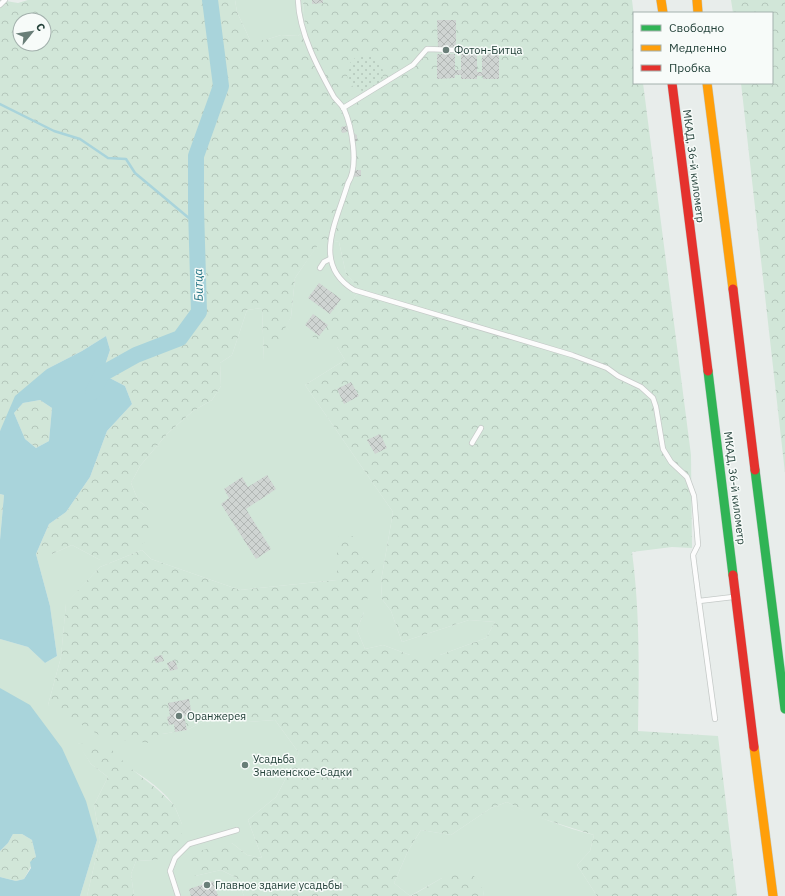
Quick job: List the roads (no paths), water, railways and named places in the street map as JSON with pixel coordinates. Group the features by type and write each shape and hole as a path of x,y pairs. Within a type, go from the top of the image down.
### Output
{"highway":[{"path":"661,0 663,12"},
{"path":"697,0 698,12"},
{"name":"МКАД, 36-й километр","path":"672,84 773,896"},
{"name":"МКАД, 36-й километр","path":"707,84 785,709"}],"lane":[{"path":"0,5 4,0"},
{"path":"298,0 298,13 303,30 334,96 343,108 352,143 353,172 329,247 330,259 334,270 344,284 354,290 572,355 607,368 648,392 656,407 663,449 671,462 687,477 694,496 698,545 693,555 715,718"},
{"path":"343,108 413,65 427,49 456,50"},
{"path":"320,268 324,262 330,259"},
{"path":"472,443 481,428"},
{"path":"699,601 736,596"},
{"path":"178,896 170,871 175,858 189,844 237,830"}],"water":[{"path":"106,336 110,350 102,374 125,386 132,404 107,431 90,477 66,512 49,524 36,554 50,606 57,656 45,663 28,647 0,639 0,540 4,495 0,494 0,431 15,396 47,369 82,351","holes":["40,400 52,408 49,441 36,448 25,439 14,413 23,403"]},
{"path":"0,688 30,705 62,748 86,801 97,840 80,896 0,896 0,877 16,881 24,879 31,868 30,862 36,857 32,840 22,834 13,834 8,843 0,851"}],"waterway":[{"name":"Битца","path":"93,392 102,374 136,355 180,338 199,312 196,156 221,86 210,0"},
{"path":"0,104 54,131 80,139 108,158 126,159 135,173 196,224"}],"place":[{"name":"Фотон-Битца","path":"446,50"},
{"name":"Оранжерея","path":"179,716"},
{"name":"Усадьба Знаменское-Садки","path":"245,765"},
{"name":"Главное здание усадьбы","path":"207,885"}]}
